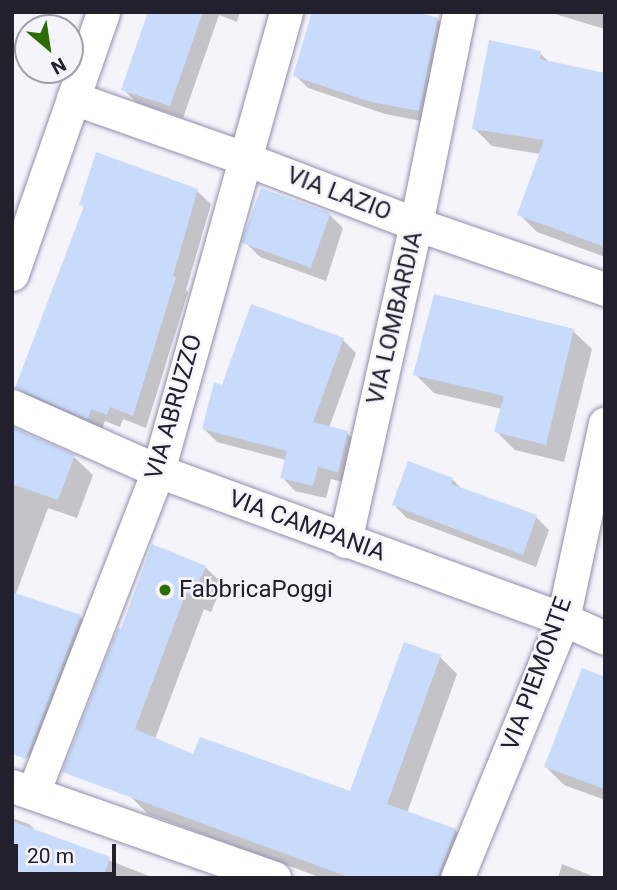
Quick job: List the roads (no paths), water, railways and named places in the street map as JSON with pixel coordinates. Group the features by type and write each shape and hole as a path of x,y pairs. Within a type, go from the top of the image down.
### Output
{"street":[{"path":"12,274 103,12"},
{"name":"VIA ABRUZZO","path":"23,789 158,471 243,158 286,12"},
{"name":"VIA LOMBARDIA","path":"345,541 416,224 459,12"},
{"name":"VIA LAZIO","path":"73,98 243,158 416,224 605,289"},
{"name":"VIA CAMPANIA","path":"12,406 158,471 563,619 605,638"},
{"name":"VIA PIEMONTE","path":"457,878 563,619 605,423"},
{"path":"23,789 274,878"}],"place":[{"name":"FabbricaPoggi","path":"165,590"}]}
